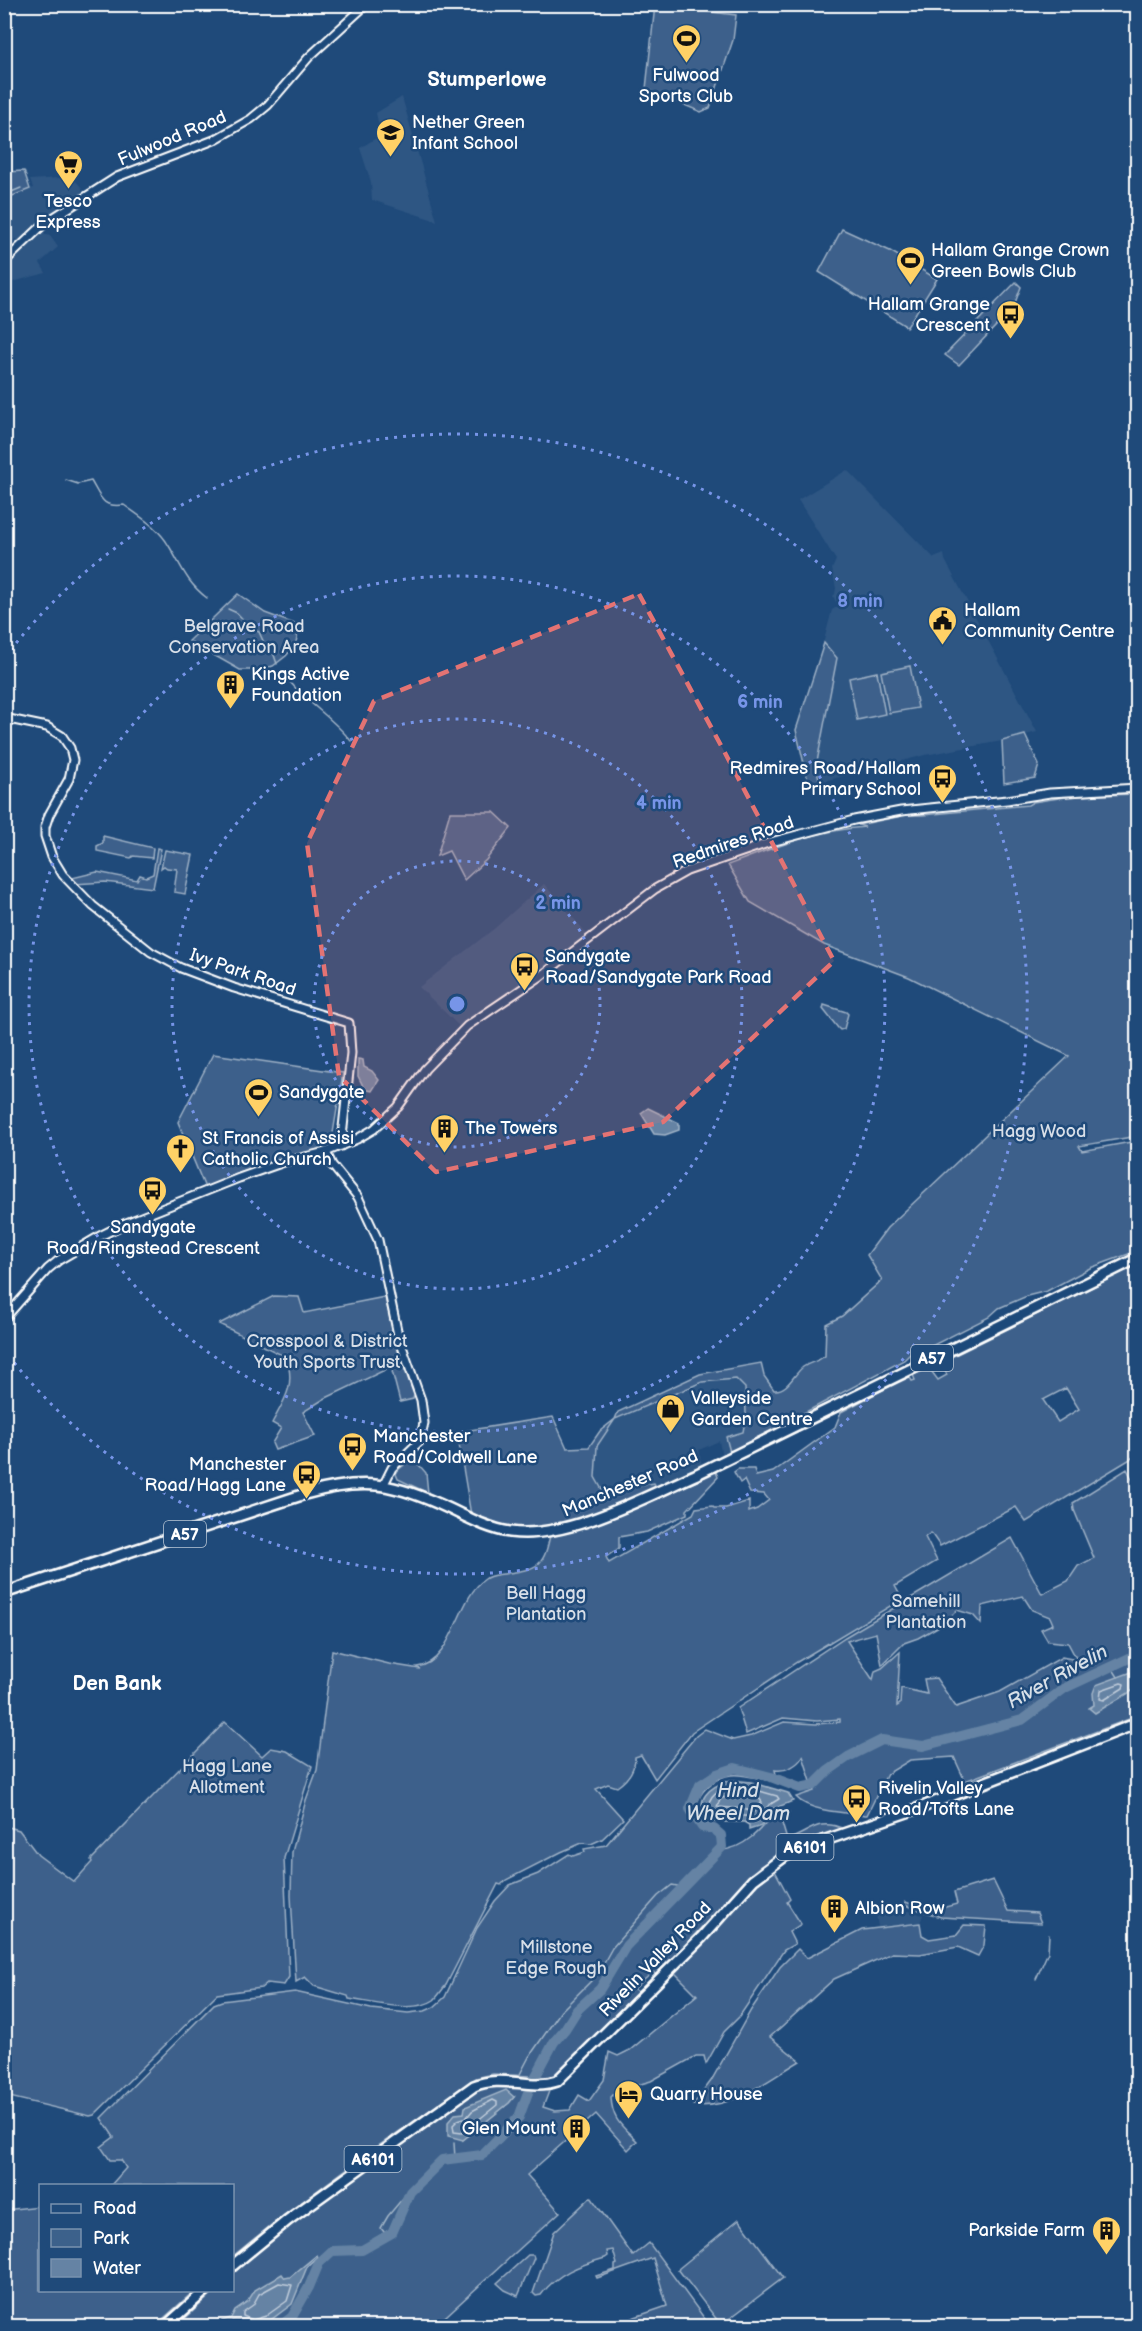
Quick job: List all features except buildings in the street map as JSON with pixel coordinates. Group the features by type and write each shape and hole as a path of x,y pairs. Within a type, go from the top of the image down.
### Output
{"main road":[{"name":"Manchester Road","path":"4,1593 306,1494 350,1484 384,1484 427,1498 488,1526 509,1532 531,1533 570,1527 661,1491 1137,1258"},
{"name":"Rivelin Valley Road","path":"234,2264 288,2220 474,2086 490,2080 545,2083 557,2081 684,1955 753,1880 785,1856 926,1806 1137,1723"},
{"path":"166,2326 204,2292"}],"street":[{"name":"Fulwood Road","path":"4,262 45,223 117,177 214,140 251,119 268,105 309,57 367,4"},
{"name":"Ivy Park Road","path":"4,718 41,725 59,734 70,748 72,769 65,789 49,815 45,836 52,857 63,875 77,891 121,930 151,952 181,968 349,1023 351,1053 341,1146"},
{"name":"Redmires Road","path":"4,1318 48,1269 100,1236 126,1223 239,1178 341,1146 357,1139 388,1119 424,1069 467,1026 541,976 656,889 687,871 771,842 854,820 901,811 1050,793 1137,788"},
{"path":"326,1152 332,1165 358,1197 378,1240 398,1335 421,1400 424,1423 420,1441 392,1468 384,1484"}],"highlighted area":[{"path":"639,594 834,961 663,1122 436,1172 339,1076 307,843 374,701"}],"shaded area":[{"name":"Nether Green Infant School","path":"402,97 437,221 372,200 371,182 360,148 381,135 376,113"},
{"path":"74,179 82,188 82,192 46,217 33,230 50,236 58,247 40,263 46,273 5,284 5,264 22,248 16,238 5,249 4,223 9,228 5,221 5,200 33,188 30,180"},
{"path":"847,470 934,558 944,554 945,560 1037,732 925,755 809,785 796,730 817,667 832,610 838,606 833,596 836,588 832,569 836,560 798,500"},
{"path":"544,884 588,935 523,986 461,1028 419,987 495,928"},
{"name":"Valleyside Garden Centre","path":"737,1379 745,1388 746,1414 743,1432 726,1437 730,1452 722,1456 719,1441 699,1450 702,1466 657,1488 654,1483 604,1493 595,1477 597,1446 615,1419 703,1382"},
{"path":"910,1911 923,1915 920,1923 878,1927 876,1914"}],"green space":[{"name":"Fulwood Sports Club","path":"655,5 736,15 733,40 710,108 701,112 646,89"},
{"path":"24,171 30,189 5,199 5,172"},
{"path":"842,229 890,251 937,279 907,327 819,272"},
{"path":"1016,282 1021,287 1013,308 959,365 945,355"},
{"name":"Belgrave Road Conservation Area","path":"238,594 265,613 300,626 295,646 273,666 259,670 240,670 189,641"},
{"path":"824,643 837,658 816,767 820,782 809,785 796,730"},
{"path":"910,666 918,708 889,713 881,672"},
{"path":"877,672 885,714 857,720 849,678"},
{"path":"1025,735 1039,765 1035,778 1004,783 1002,741"},
{"name":"Hagg Wood","path":"1137,794 1137,1136 1079,1146 1082,1151 1137,1141 1137,1251 1090,1268 1047,1291 1027,1296 999,1308 989,1317 914,1355 910,1354 904,1360 730,1452 726,1437 743,1432 746,1414 745,1388 736,1379 702,1382 615,1419 618,1412 700,1374 761,1363 764,1376 774,1390 779,1390 787,1385 803,1367 825,1356 826,1324 842,1316 882,1280 867,1255 887,1228 1069,1056 909,977 824,945 750,902 728,865 812,836 865,827 858,825 907,815 1028,805 1033,802 1072,796"},
{"path":"450,812 494,812 511,828 486,860 464,880 449,851 437,856"},
{"path":"103,836 153,848 152,858 133,856 131,858 97,851 97,846 103,843"},
{"path":"157,848 161,849 153,888 105,882 74,884 72,881 72,878 97,872 137,880 140,875 146,877 153,874"},
{"path":"165,850 193,855 185,894 174,892 177,869 164,866 161,868"},
{"path":"824,1005 848,1014 844,1029 838,1028 823,1009"},
{"name":"Sandygate","path":"213,1054 343,1073 331,1145 266,1165 205,1188 178,1122"},
{"name":"Bell Hagg Plantation","path":"1137,1265 1137,1455 1026,1522 1016,1507 940,1546 931,1533 925,1537 937,1561 895,1586 902,1599 797,1662 692,1732 655,1779 641,1755 635,1757 632,1770 621,1784 617,1787 608,1784 596,1789 623,1819 602,1839 591,1844 582,1843 561,1852 506,1880 501,1885 498,1884 446,1985 434,2000 426,2004 404,2007 381,2004 349,1999 348,1996 314,1986 305,1977 296,1982 291,1896 292,1852 317,1770 332,1650 420,1669 417,1667 429,1663 439,1654 475,1588 491,1576 525,1570 538,1564 542,1559 551,1530 511,1528 471,1515 457,1432 553,1417 567,1448 589,1447 600,1431 615,1419 597,1446 595,1477 604,1493 654,1483 662,1497 716,1472 718,1477 687,1510 687,1514 647,1532 619,1537 619,1548 606,1557 609,1563 693,1514 696,1508 712,1506 726,1508 749,1501 749,1512 757,1509 769,1500 764,1494 750,1493 744,1480 740,1483 734,1472 738,1469 754,1469 756,1476 773,1472 835,1427 841,1412 909,1376 912,1381 915,1380 913,1375 929,1368 938,1380 947,1375 941,1362","holes":["1066,1388 1079,1409 1058,1422 1043,1400"]},
{"name":"Crosspool & District Youth Sports Trust","path":"274,1296 299,1297 304,1313 385,1297 396,1345 414,1395 413,1399 400,1402 391,1367 324,1399 303,1412 315,1436 275,1450 272,1443 281,1428 272,1423 288,1392 290,1376 286,1357 219,1324"},
{"path":"413,1458 426,1473 428,1493 398,1479 396,1474 398,1470"},
{"path":"1127,1469 1138,1491 1137,1716 965,1781 954,1757 910,1760 887,1774 867,1815 819,1809 796,1797 814,1791 803,1756 791,1767 775,1770 778,1783 741,1775 720,1778 703,1791 696,1809 704,1823 715,1827 720,1850 745,1842 776,1811 789,1812 781,1820 787,1840 820,1825 844,1829 817,1837 783,1852 759,1867 656,1975 653,1972 634,1989 638,1992 554,2075 548,2077 493,2074 476,2078 368,2153 234,2255 234,2184 112,2184 126,2168 121,2160 110,2160 101,2147 114,2137 101,2118 214,2004 295,1992 371,2009 408,2013 425,2011 434,2007 445,1997 477,1928 495,1901 510,1885 538,1874 569,1854 573,1856 585,1852 584,1849 606,1845 696,1736 705,1729 733,1740 751,1736 784,1722 816,1724 840,1722 840,1719 817,1721 783,1718 746,1734 738,1708 845,1637 1012,1538 1042,1594 1068,1581 1078,1566 1094,1558 1073,1503","holes":["1023,1596 1032,1610 1050,1617 1053,1624 1041,1629 1048,1641 1068,1643 1077,1660 1062,1657 1000,1692 956,1707 936,1678 924,1679 927,1694 901,1688 900,1704 897,1706 900,1652 882,1668 875,1671 873,1680 847,1641 876,1633 882,1665 904,1643 943,1624 957,1610 973,1615 981,1624 982,1606"]},
{"name":"Hagg Lane Allotment","path":"225,1722 262,1756 271,1748 287,1751 312,1766 284,1858 289,1977 284,1985 267,1983 261,1988 217,1994 94,2115 90,2116 5,2096 5,1826 19,1830 38,1855 74,1882 92,1862 91,1860"},
{"path":"773,1867 790,1899 787,1902 801,1924 789,1932 795,1944 784,1950 739,2017 724,2032 706,2064 704,2056 696,2056 651,2081 617,2091 611,2097 616,2117 622,2127 637,2141 628,2150 596,2114 527,2175 560,2212 435,2326 340,2326 337,2324 283,2326 294,2318 310,2289 319,2264 334,2254 362,2253 393,2235 413,2192 442,2162 483,2157 521,2119 533,2085 551,2086 543,2107 555,2111 570,2110 579,2095 589,2101 604,2080 609,2052 618,2056 630,2050 697,1995 674,1972 744,1893"},
{"path":"993,1880 1008,1911 1037,1913 1041,1923 941,1917 904,1905 905,1902 922,1907 940,1905 942,1908 957,1904 954,1892"},
{"path":"920,1923 922,1935 929,1939 956,1935 964,1925 986,1926 984,1945 978,1956 958,1947 920,1954 892,1953 834,1979 770,2037 800,2061 735,2098 707,2106 693,2105 711,2081 751,2010 780,1967 798,1949 807,1958 862,1930"},
{"path":"495,2084 512,2088 528,2087 517,2116 481,2153 441,2158 411,2188 389,2230 363,2246 330,2251 317,2262 307,2286 290,2315 274,2326 177,2326 214,2292 234,2292 234,2273 274,2235 477,2090","holes":["514,2097 509,2103 463,2140 464,2113"]},
{"path":"591,2197 633,2256 649,2243 710,2326 617,2326 667,2306 653,2258 597,2278 596,2276 615,2270 617,2264 613,2250 607,2251 608,2256 605,2258 562,2275 541,2295 536,2296 533,2293 554,2232"},
{"path":"39,2206 39,2292 193,2292 155,2326 5,2326 5,2210"},
{"path":"739,2219 783,2278 721,2325 678,2269"},
{"path":"528,2255 533,2255 534,2258 518,2296 497,2283"}],"water":[{"path":"358,1059 363,1060 364,1067 372,1071 379,1080 372,1091 368,1090 364,1096 359,1093 363,1086 358,1076"},
{"path":"648,1108 679,1123 679,1130 665,1135 654,1134 641,1113"},
{"path":"1137,1670 1137,1688 1095,1713 1089,1708 1094,1705 1093,1693 1096,1685"},
{"name":"Hind Wheel Dam","path":"731,1780 751,1782 788,1793 793,1801 773,1809 761,1826 749,1830 749,1825 744,1822 710,1822 702,1807 706,1795 716,1786"},
{"path":"506,2090 514,2097 509,2103 463,2140 448,2136 448,2122 455,2114 464,2113 465,2107"},
{"path":"317,2255 318,2257 307,2267 292,2304 268,2322 254,2325 234,2320 225,2325 222,2321 231,2318 235,2310 248,2301 255,2290 282,2274 285,2278 290,2277"}],"waterway":[{"path":"4,195 21,188"},
{"path":"66,480 78,484 91,481 100,497 107,503 117,506 124,505 148,523 165,540 189,580 207,598"},
{"path":"228,609 237,613 250,627 259,632 265,645 273,652 277,664"},
{"path":"286,677 351,741"},
{"name":"River Rivelin","path":"280,2326 292,2317 319,2263 332,2251 362,2250 392,2233 410,2192 442,2160 482,2155 519,2117 530,2087 554,2042 577,2010 600,1989 626,1946 722,1847 721,1835 714,1829 702,1827 690,1809 700,1785 717,1774 735,1768 771,1777 800,1788 814,1785 828,1771 848,1757 882,1740 923,1746 1022,1720 1065,1688 1138,1654"},
{"path":"1111,1666 1118,1677"},
{"path":"519,2076 529,2057 561,2011 597,1975 612,1948 658,1896 672,1885 683,1887"},
{"path":"1036,1979 1048,1952 1049,1935"},
{"path":"454,2143 455,2158"},
{"path":"387,2236 381,2228 388,2216 411,2191"}],"place":[{"name":"Fulwood Sports Club","path":"686,64"},
{"name":"Nether Green Infant School","path":"391,158"},
{"name":"Tesco Express","path":"68,190"},
{"name":"Hallam Grange Crown Green Bowls Club","path":"910,286"},
{"name":"Hallam Grange Crescent","path":"1011,340"},
{"name":"Hallam Community Centre","path":"943,646"},
{"name":"Kings Active Foundation","path":"230,710"},
{"name":"Redmires Road/Hallam Primary School","path":"942,804"},
{"name":"Sandygate Road/Sandygate Park Road","path":"524,992"},
{"name":"Sandygate","path":"258,1118"},
{"name":"The Towers","path":"444,1154"},
{"name":"St Francis of Assisi Catholic Church","path":"181,1174"},
{"name":"Sandygate Road/Ringstead Crescent","path":"153,1216"},
{"name":"Valleyside Garden Centre","path":"670,1434"},
{"name":"Manchester Road/Coldwell Lane","path":"352,1472"},
{"name":"Manchester Road/Hagg Lane","path":"307,1500"},
{"name":"Rivelin Valley Road/Tofts Lane","path":"857,1824"},
{"name":"Albion Row","path":"834,1934"},
{"name":"Quarry House","path":"629,2120"},
{"name":"Glen Mount","path":"577,2154"},
{"name":"Parkside Farm","path":"1106,2256"}],"district":[{"name":"Stumperlowe","path":"487,79"},
{"name":"Den Bank","path":"117,1683"}],"park label":[{"name":"Samehill Plantation","path":"926,1611"},
{"name":"Millstone Edge Rough","path":"556,1957"}]}
